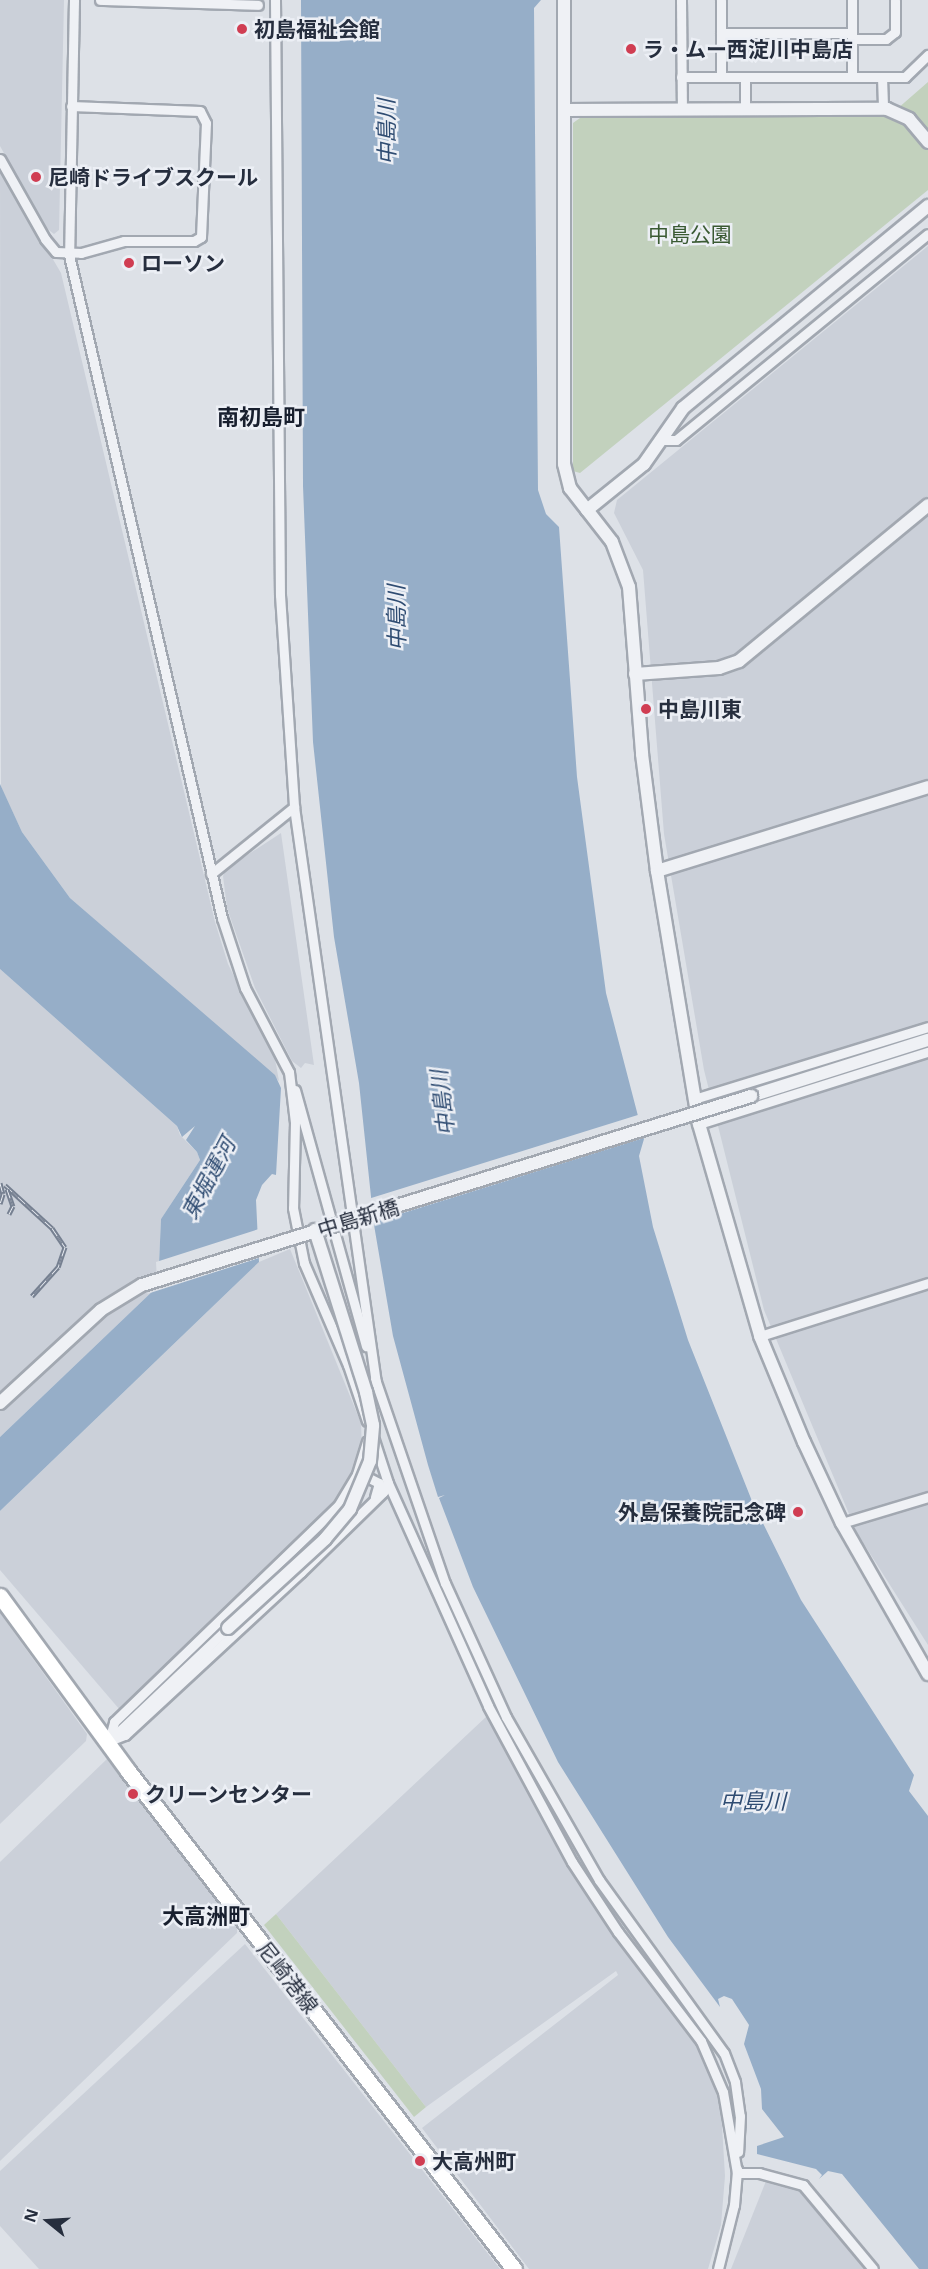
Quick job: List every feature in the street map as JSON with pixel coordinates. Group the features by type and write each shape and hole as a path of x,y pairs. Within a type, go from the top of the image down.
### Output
{"main road":[{"name":"尼崎港線","path":"0,1596 109,1741 128,1771 514,2269"}],"street":[{"path":"74,0 69,255 211,874 234,959 289,1071 376,1383 444,1583 506,1717 599,1880 724,2053 735,2082 740,2116 737,2173 734,2205 718,2269"},
{"path":"100,0 258,4"},
{"path":"275,0 280,595 294,807 376,1383"},
{"path":"564,0 564,464 570,488 612,542 624,569 657,871 699,1124 760,1336 842,1523 928,1674"},
{"path":"681,0 682,110"},
{"path":"721,0 721,77"},
{"path":"852,0 852,77"},
{"path":"721,33 886,39 895,32 895,0"},
{"path":"681,77 905,77 928,55"},
{"path":"745,77 745,109"},
{"path":"882,77 883,109"},
{"path":"0,159 45,239 56,252 69,255 124,241 194,241 201,237 206,123 204,116 194,110 71,106"},
{"path":"564,110 883,109 909,119 928,142"},
{"path":"586,510 644,464 682,408 928,206"},
{"path":"658,441 676,440 928,234"},
{"path":"635,674 719,668 739,661 928,505"},
{"path":"657,871 928,787"},
{"path":"211,874 294,807"},
{"path":"694,1099 928,1028"},
{"name":"中島新橋","path":"0,1403 101,1310 142,1285 928,1040"},
{"path":"699,1124 928,1052"},
{"path":"289,1071 295,1122 293,1208 298,1240 304,1263 348,1365 388,1483 488,1706 572,1862 618,1932 701,2040 723,2092 737,2173"},
{"path":"109,1741 338,1524 350,1509 370,1461 373,1425 366,1392 315,1230"},
{"path":"760,1336 928,1283"},
{"path":"350,1489 366,1448 367,1420"},
{"path":"109,1741 114,1722 303,1543 350,1489 364,1478 378,1483 377,1493 364,1511"},
{"path":"109,1741 125,1735 364,1511 388,1483"},
{"path":"842,1523 928,1497"},
{"path":"737,2173 759,2173 803,2186 873,2269"}],"shaded area":[{"name":"尼崎ドライブスクール","path":"0,0 64,0 59,230 54,234 45,227 0,146"},
{"path":"0,169 61,273 215,922 228,964 275,1059 279,1081 70,898 22,832 1,787"},
{"path":"928,246 928,1645 857,1533 764,1310 704,1070 664,834 643,570 614,513 617,500"},
{"path":"281,833 314,1065 305,1063 301,1068 292,1061 255,988 227,908 223,876 226,869"},
{"path":"0,969 177,1126 180,1135 197,1152 200,1160 161,1219 158,1286 0,1437"},
{"path":"290,1249 361,1423 362,1453 331,1508 120,1710 0,1570 0,1511 259,1262"},
{"path":"0,1613 87,1734 86,1741 0,1824"},
{"path":"487,1716 582,1886 691,2035 715,2082 721,2109 725,2176 721,2225 708,2269 529,2269 422,2128 618,1975 616,1971 426,2107 276,1914"},
{"path":"107,1759 237,1926 237,1933 0,2161 0,1862"},
{"path":"245,1944 500,2269 39,2269 0,2226 0,2171"},
{"path":"766,2181 802,2188 870,2269 731,2269"}],"green space":[{"name":"中島公園","path":"928,82 928,190 580,473 573,471 573,123 580,118 889,116"},
{"path":"276,1914 426,2107 414,2117 264,1925"}],"water":[{"name":"中島川","path":"301,0 541,0 534,8 538,490 546,514 559,527 577,777 606,993 644,1139 639,1156 653,1227 688,1340 752,1501 801,1600 914,1775 909,1791 928,1816 928,2269 919,2269 842,2174 828,2171 819,2179 822,2175 816,2169 757,2154 757,2146 784,2137 762,2109 761,2089 744,2044 749,2025 732,1999 724,1996 718,1999 720,2007 668,1937 558,1762 473,1587 439,1498 445,1495 438,1497 428,1465 393,1336 374,1225 359,1083 334,937 313,742 303,486"},
{"name":"東堀運河","path":"0,784 22,832 70,898 275,1075 281,1088 276,1175 272,1174 262,1185 256,1200 259,1262 0,1511 0,1437 158,1286 161,1219 200,1160 197,1152 186,1140 195,1126 182,1137 177,1126 0,969"}],"pier":[{"path":"641,1114 647,1137 371,1223 368,1199"},
{"path":"262,1228 262,1257 147,1294 157,1281 156,1262"}],"railway":[{"path":"0,1183 3,1194 0,1204"},
{"path":"5,1185 52,1228 65,1247 58,1267 32,1296"},
{"path":"7,1189 13,1206 9,1214"}],"place":[{"name":"初島福祉会館","path":"242,29"},
{"name":"ラ・ムー西淀川中島店","path":"631,49"},
{"name":"尼崎ドライブスクール","path":"36,177"},
{"name":"ローソン","path":"129,263"},
{"name":"中島川東","path":"646,709"},
{"name":"外島保養院記念碑","path":"798,1512"},
{"name":"クリーンセンター","path":"133,1794"},
{"name":"大高州町","path":"420,2161"}],"district":[{"name":"南初島町","path":"261,417"},
{"name":"大高洲町","path":"206,1916"}]}
